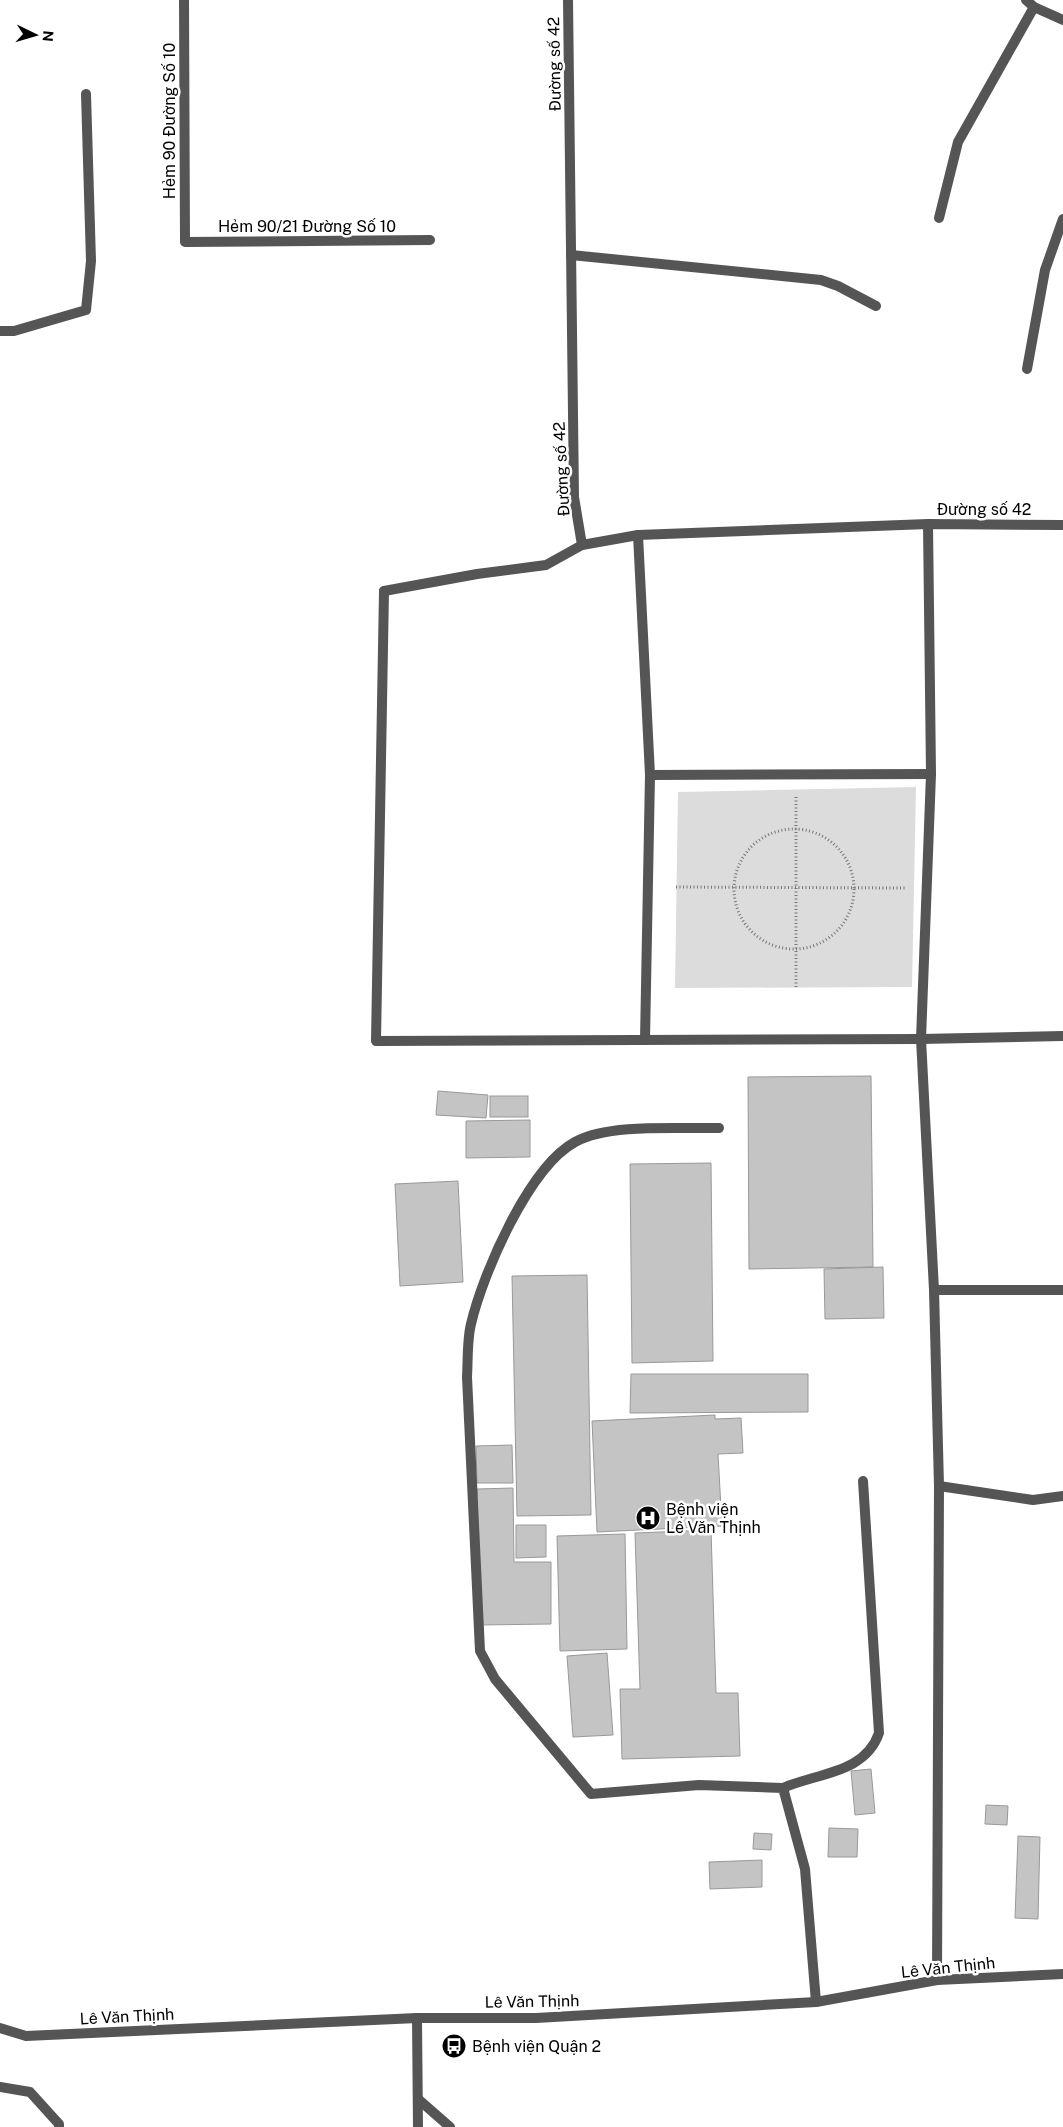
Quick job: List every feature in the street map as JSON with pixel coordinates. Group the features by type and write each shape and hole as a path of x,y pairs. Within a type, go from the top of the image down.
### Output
{"street":[{"name":"Hẻm 90 Đường Số 10","path":"184,0 185,242"},
{"name":"Đường số 42","path":"568,0 574,497 582,545 638,536 928,524 1063,525"},
{"path":"939,218 958,142 1030,4 1063,20"},
{"path":"0,331 14,331 86,310 91,261 86,94"},
{"path":"1027,369 1045,270 1063,219"},
{"name":"Hẻm 90/21 Đường Số 10","path":"185,242 430,240"},
{"path":"571,255 821,280 838,286 876,306"},
{"path":"928,524 931,774 921,1039 934,1290 939,1486 937,1980"},
{"path":"638,536 650,775 645,1040"},
{"path":"582,545 546,565 477,574 435,584 384,591 376,1041 921,1039 1063,1036"},
{"path":"650,775 931,774"},
{"path":"719,1128 609,1131 575,1142 548,1164 520,1206 486,1274 470,1326 468,1377 480,1652 494,1680 591,1794 699,1785 783,1788 804,1779 818,1778 850,1766 875,1746 879,1733 863,1481"},
{"path":"934,1290 1063,1290"},
{"path":"939,1486 1033,1500 1063,1496"},
{"path":"783,1788 805,1869 816,2002"},
{"name":"Lê Văn Thịnh","path":"0,2028 26,2036 417,2018 536,2018 816,2002 937,1980 1063,1974"},
{"path":"417,2018 418,2127"},
{"path":"0,2087 30,2092 60,2124 59,2127"},
{"path":"418,2099 450,2127"}],"path":[{"path":"796,789 796,987"},
{"path":"796,828 814,831 831,840 843,853 852,870 855,888 852,906 844,923 832,937 815,946 797,950 777,948 760,939 745,925 736,907 734,888 737,869 746,852 760,839 777,830 796,828"},
{"path":"676,888 914,888"}],"shaded area":[{"path":"916,787 912,987 675,988 678,792"}],"building":[{"path":"871,1076 873,1267 749,1269 748,1077"},
{"path":"438,1091 488,1095 486,1118 436,1115"},
{"path":"490,1096 528,1096 528,1117 490,1117"},
{"path":"530,1120 530,1157 466,1158 466,1121"},
{"path":"711,1163 713,1361 632,1363 630,1164"},
{"path":"458,1181 463,1282 400,1286 395,1184"},
{"path":"883,1267 884,1318 825,1319 824,1269"},
{"path":"587,1275 591,1515 517,1516 512,1276"},
{"path":"631,1374 808,1374 808,1412 630,1413"},
{"path":"715,1415 715,1419 741,1418 743,1453 718,1454 722,1526 597,1532 592,1421"},
{"path":"512,1445 513,1483 477,1483 476,1446"},
{"path":"513,1488 514,1562 551,1562 551,1624 479,1625 477,1489"},
{"path":"516,1525 546,1525 546,1557 516,1558"},
{"path":"711,1530 716,1693 738,1693 740,1756 622,1759 620,1689 640,1689 635,1533"},
{"path":"625,1534 627,1649 560,1651 557,1536"},
{"path":"607,1653 613,1735 573,1737 567,1656"},
{"path":"871,1769 875,1813 855,1815 851,1771"},
{"path":"986,1805 1008,1806 1007,1825 985,1824"},
{"path":"829,1828 858,1829 857,1857 828,1857"},
{"path":"754,1833 772,1834 771,1850 753,1849"},
{"path":"1018,1836 1040,1837 1038,1919 1015,1918"},
{"path":"762,1860 762,1887 710,1889 709,1862"}],"place":[{"name":"Bệnh viện Lê Văn Thịnh","path":"648,1518"},
{"name":"Bệnh viện Quận 2","path":"454,2046"}]}
